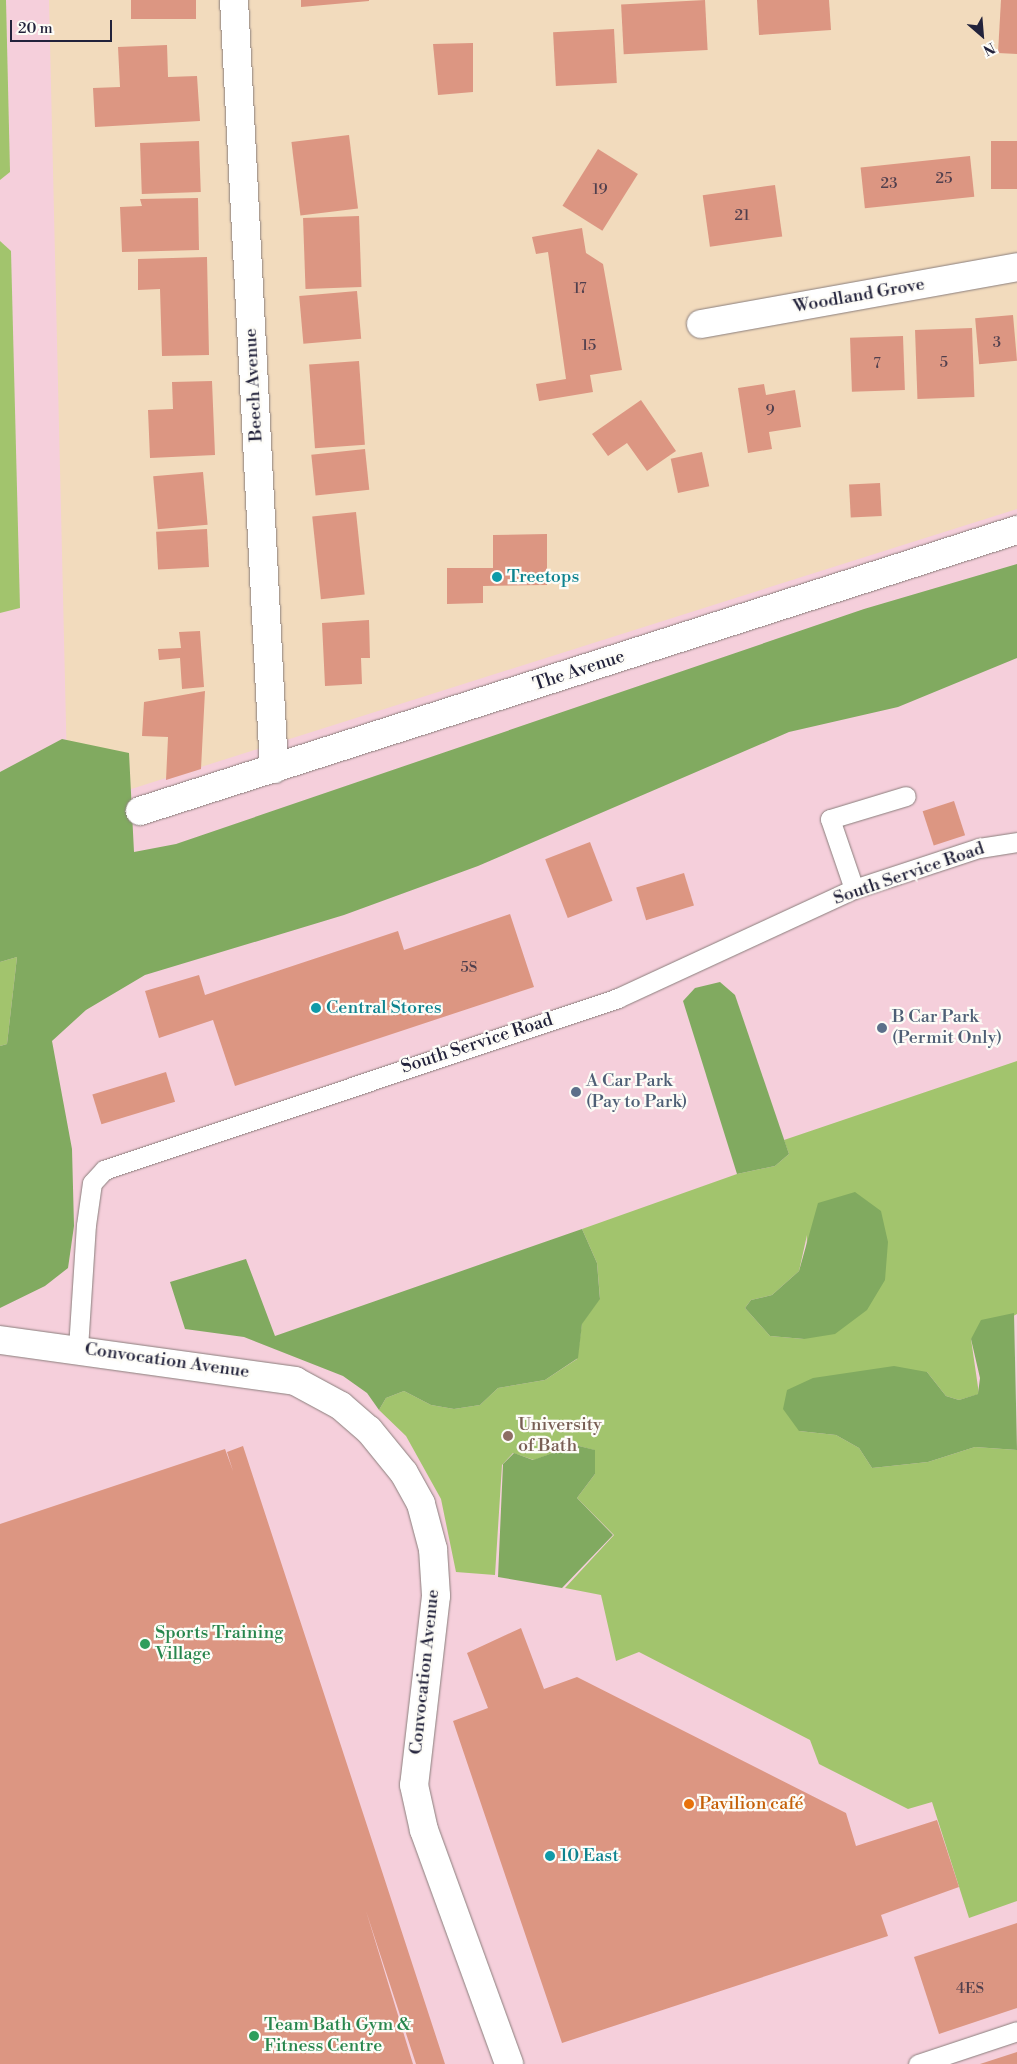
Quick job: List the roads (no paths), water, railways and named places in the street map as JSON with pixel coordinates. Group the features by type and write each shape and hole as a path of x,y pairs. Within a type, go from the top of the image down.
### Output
{"street":[{"name":"Beech Avenue","path":"234,0 274,769"},
{"name":"Woodland Grove","path":"701,324 1017,267"},
{"name":"The Avenue","path":"140,811 1017,530"},
{"name":"Convocation Avenue","path":"0,1340 78,1348 295,1381 341,1406 369,1430 404,1473 421,1504 433,1549 436,1596 414,1784 424,1830 509,2064"}],"lane":[{"path":"854,889 830,819 906,796"},
{"name":"South Service Road","path":"78,1348 86,1225 92,1183 104,1170 618,998 854,889 979,848 1017,842"},
{"path":"918,2064 1017,2031"}],"place":[{"name":"Treetops","path":"497,577"},
{"name":"Central Stores","path":"316,1008"},
{"name":"B Car Park (Permit Only)","path":"882,1028"},
{"name":"A Car Park (Pay to Park)","path":"576,1092"},
{"name":"University of Bath","path":"508,1436"},
{"name":"Sports Training Village","path":"145,1644"},
{"name":"Pavilion café","path":"689,1804"},
{"name":"10 East","path":"550,1856"},
{"name":"Team Bath Gym & Fitness Centre","path":"254,2036"}]}
